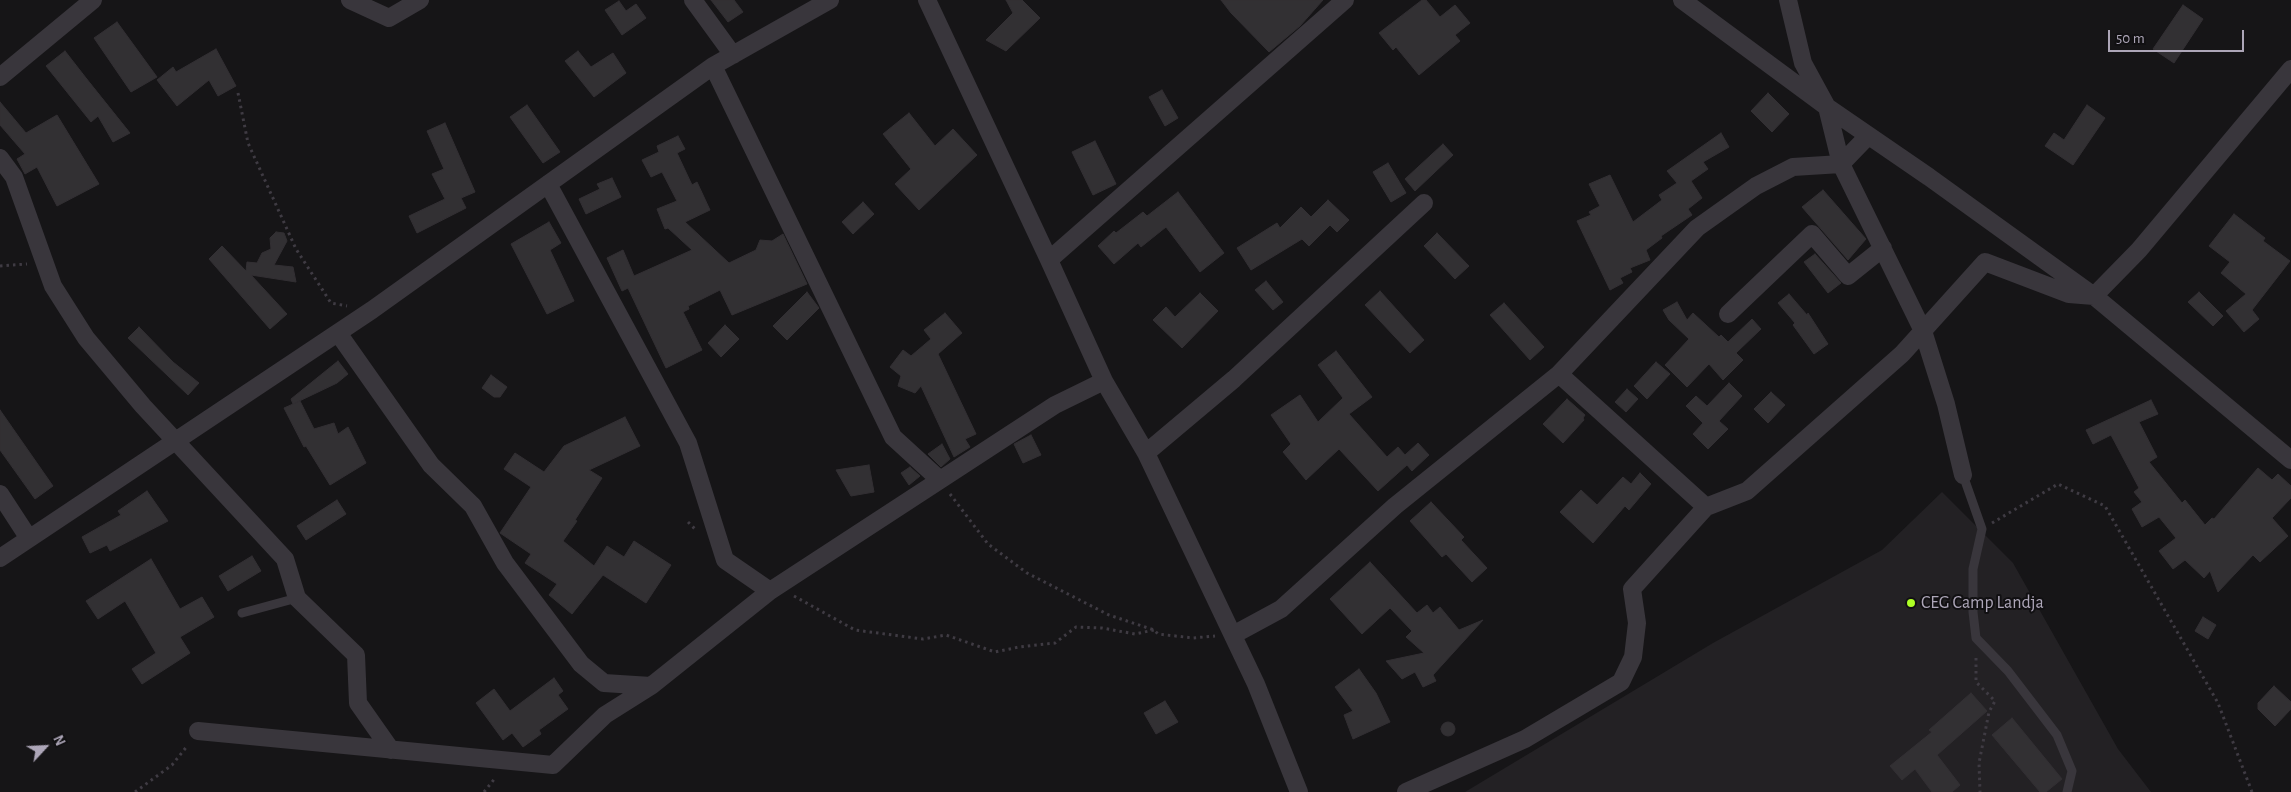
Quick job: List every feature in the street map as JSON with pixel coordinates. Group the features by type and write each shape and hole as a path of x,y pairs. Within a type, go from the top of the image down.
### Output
{"street":[{"path":"0,77 93,0"},
{"path":"350,0 389,18 420,0"},
{"path":"692,0 733,55"},
{"path":"0,558 28,537 372,310 714,66 830,0"},
{"path":"927,0 1104,382 1146,453 1233,635 1256,684 1299,792"},
{"path":"1049,260 1345,0"},
{"path":"1682,0 1827,107 2094,296 2291,460"},
{"path":"1788,0 1803,63 1827,107 1841,164 1923,331 1946,404 1964,475"},
{"path":"714,66 893,437 940,480"},
{"path":"2094,296 2139,250 2291,69"},
{"path":"1233,635 1281,609 1395,506 1559,374 1697,228 1756,186 1793,167 1841,164 1868,136"},
{"path":"0,158 14,177 52,286 86,338 176,441 285,559 297,598 356,655 358,702 391,750"},
{"path":"548,184 688,443 725,560 774,588"},
{"path":"1146,453 1234,379 1424,203"},
{"path":"1728,314 1812,234 1848,276 1883,248"},
{"path":"1406,792 1525,739 1621,682 1633,657 1637,623 1632,589 1706,507 1747,490 1902,354 1985,262 2069,294 2094,296"},
{"path":"338,333 431,465 473,506 505,563 581,664 604,683 651,686"},
{"path":"1559,374 1706,507"},
{"path":"198,731 553,765 605,715 651,686 774,588 1055,405 1104,382"},
{"path":"0,494 28,537"}],"lane":[{"path":"1964,475 1982,529 1973,569 1973,612 1976,638 2008,670 2057,735 2072,771 2068,792"},
{"path":"242,613 297,598"}],"path":[{"path":"238,93 248,143 296,248 331,303 372,310"},
{"path":"0,266 18,264 45,266"},
{"path":"940,480 988,544 1027,573 1109,616 1154,630 1158,634 1193,638 1233,635"},
{"path":"1982,529 2058,484 2105,506 2218,703 2252,792"},
{"path":"774,588 855,630 924,639 946,635 995,652 1055,643 1076,628 1102,628 1135,634 1154,630"},
{"path":"1976,638 1976,682 1995,701 1990,712 1979,763 1980,792"},
{"path":"135,792 172,765 198,731"}],"shaded area":[{"name":"CEG Camp Landja","path":"1942,492 2013,563 2118,749 2151,792 1465,792 1713,643 1882,550"}],"building":[{"path":"711,0 734,0 743,12 728,22"},
{"path":"1006,0 1022,0 1040,18 1006,51 986,40 1013,13"},
{"path":"1221,0 1323,0 1300,26 1269,52"},
{"path":"1422,0 1426,0 1440,17 1455,5 1470,23 1455,35 1460,41 1419,75 1396,47 1393,50 1379,33"},
{"path":"619,1 626,11 636,4 646,18 622,35 605,10"},
{"path":"2183,5 2203,19 2174,63 2153,49"},
{"path":"117,22 157,77 131,92 94,38"},
{"path":"216,49 236,86 218,96 209,80 177,106 157,80 173,67 176,72"},
{"path":"65,51 130,133 113,142 98,116 91,122 46,66"},
{"path":"578,51 591,67 613,53 626,73 594,97 565,61"},
{"path":"1162,90 1178,118 1165,126 1149,97"},
{"path":"1768,93 1789,114 1772,132 1751,111"},
{"path":"0,102 26,133 57,115 99,184 57,206 37,167 25,174 17,159 25,154 0,125"},
{"path":"527,105 560,152 543,163 510,117"},
{"path":"2087,105 2105,118 2073,165 2045,146 2054,133 2064,140"},
{"path":"909,113 935,146 953,129 977,155 919,210 895,184 911,169 883,134"},
{"path":"445,123 475,192 461,198 466,208 417,233 409,216 445,199 432,174 444,169 427,131"},
{"path":"1721,133 1729,147 1703,162 1708,169 1691,181 1702,198 1688,209 1692,215 1661,236 1662,238 1646,250 1650,260 1630,268 1632,272 1620,278 1623,283 1610,290 1577,221 1591,215 1589,212 1600,206 1589,184 1610,175 1633,222 1662,200 1659,195 1677,183 1667,171"},
{"path":"678,136 685,149 677,153 692,185 697,182 710,210 685,222 729,263 756,250 760,240 772,241 783,234 807,284 732,315 720,290 688,306 689,309 683,312 702,350 666,368 628,288 622,291 607,258 623,250 634,276 692,250 668,228 665,229 657,209 677,201 662,172 651,177 642,160 659,152 657,146"},
{"path":"1095,141 1116,184 1093,195 1072,152"},
{"path":"1443,144 1453,155 1415,191 1405,179"},
{"path":"1388,163 1406,193 1391,202 1373,172"},
{"path":"612,178 621,197 586,214 579,199 600,189 597,184"},
{"path":"1823,190 1866,239 1848,260 1802,207"},
{"path":"1178,192 1224,253 1200,272 1166,227 1141,247 1138,243 1114,264 1098,246 1114,231 1116,233 1143,212 1147,216"},
{"path":"1328,200 1349,220 1337,232 1330,225 1309,246 1302,239 1251,270 1237,248 1277,223 1280,228 1301,207 1311,217"},
{"path":"863,202 874,214 853,234 842,222"},
{"path":"2234,214 2265,238 2263,241 2290,261 2252,310 2259,319 2244,332 2226,311 2246,294 2221,273 2230,262 2209,246"},
{"path":"549,222 561,243 550,250 574,301 547,314 511,244"},
{"path":"276,232 284,233 287,241 274,265 293,267 296,282 251,275 287,314 270,329 209,259 222,246 246,271 247,262 257,263 262,253 271,249 270,238"},
{"path":"1437,233 1469,266 1455,279 1424,246"},
{"path":"1815,254 1841,283 1828,293 1804,262"},
{"path":"1266,281 1283,302 1273,310 1255,290"},
{"path":"1380,291 1424,340 1410,353 1365,305"},
{"path":"807,292 819,308 787,340 773,326"},
{"path":"2199,292 2223,316 2213,326 2188,302"},
{"path":"1200,293 1218,311 1182,348 1153,320 1166,307 1175,317"},
{"path":"1789,294 1807,315 1808,313 1828,344 1814,354 1793,325 1795,323 1778,303"},
{"path":"1677,302 1687,320 1693,313 1719,337 1721,335 1728,342 1752,319 1761,329 1736,353 1743,360 1723,380 1709,364 1687,387 1665,365 1689,339 1669,320 1663,310"},
{"path":"1504,303 1544,347 1530,360 1490,315"},
{"path":"945,313 962,333 938,354 976,434 965,439 970,447 954,457 921,386 915,393 898,386 901,376 890,367 903,350 911,356 931,339 924,330"},
{"path":"725,325 739,339 721,357 708,343"},
{"path":"139,327 173,362 199,383 188,395 128,338"},
{"path":"1336,351 1372,397 1349,414 1387,457 1398,447 1405,455 1418,443 1429,455 1412,471 1407,465 1378,491 1339,449 1306,480 1283,452 1291,444 1271,415 1300,395 1318,422 1343,398 1318,365"},
{"path":"338,361 348,374 337,383 293,404 291,399"},
{"path":"1656,362 1670,374 1647,399 1634,386"},
{"path":"491,375 507,387 500,397 494,397 482,388"},
{"path":"1729,383 1742,396 1719,421 1728,429 1708,449 1693,434 1703,423 1686,406 1696,396 1707,406"},
{"path":"1627,389 1638,399 1626,412 1615,402"},
{"path":"1771,392 1785,405 1768,423 1754,409"},
{"path":"1567,399 1585,415 1584,420 1563,443 1543,424"},
{"path":"2151,400 2158,414 2139,422 2157,457 2149,462 2182,503 2185,500 2205,525 2212,518 2214,519 2258,468 2272,480 2278,474 2291,486 2291,498 2272,518 2288,536 2260,562 2253,555 2218,592 2210,571 2204,578 2185,560 2173,569 2159,551 2176,538 2159,517 2142,527 2132,509 2142,502 2134,492 2139,488 2111,435 2093,444 2086,430"},
{"path":"300,401 314,429 334,423 338,434 348,427 366,463 330,485 306,446 304,447 284,408"},
{"path":"0,410 53,486 35,499 0,450"},
{"path":"625,417 640,446 589,470 602,478 563,541 594,566 607,546 624,557 634,541 671,565 646,603 603,575 572,614 549,595 557,584 525,563 531,554 500,533 531,487 504,469 515,453 544,472 564,446"},
{"path":"1031,435 1041,455 1023,463 1014,444"},
{"path":"942,444 950,459 941,467 928,454"},
{"path":"869,465 874,492 851,496 836,470"},
{"path":"910,467 920,476 909,485 901,473"},
{"path":"1640,473 1651,484 1629,510 1625,506 1593,543 1560,512 1581,490 1597,505 1623,477 1631,484"},
{"path":"147,491 168,521 110,551 107,545 90,553 82,537 121,515 118,511"},
{"path":"337,500 346,514 306,540 297,526"},
{"path":"1431,502 1464,537 1461,540 1487,568 1472,582 1446,554 1442,557 1410,521"},
{"path":"252,556 261,571 228,591 219,576"},
{"path":"151,559 180,609 202,597 214,617 180,637 190,653 142,684 132,669 156,653 125,601 98,619 86,601"},
{"path":"1370,562 1417,613 1427,605 1433,613 1440,607 1459,630 1483,620 1433,675 1436,681 1423,687 1415,672 1402,679 1386,661 1424,653 1406,637 1412,631 1390,608 1362,634 1330,599"},
{"path":"2203,617 2216,625 2208,639 2195,631"},
{"path":"1359,669 1376,693 1390,722 1353,739 1344,715 1353,711 1335,687"},
{"path":"554,678 563,691 558,695 568,709 539,730 541,734 523,747 512,733 503,740 476,703 494,689 510,711"},
{"path":"2274,686 2291,702 2291,709 2275,726 2258,709 2258,703"},
{"path":"1971,693 1987,711 1937,755 1960,785 1952,792 1932,792 1915,769 1902,780 1890,766 1932,732 1929,730"},
{"path":"1165,701 1178,722 1156,734 1144,713"},
{"path":"2012,718 2062,779 2046,792 2040,792 1992,735"},
{"path":"1445,722 1451,722 1455,729 1451,736 1445,736 1441,732 1441,726"}],"place":[{"name":"CEG Camp Landja","path":"1911,603"}]}
